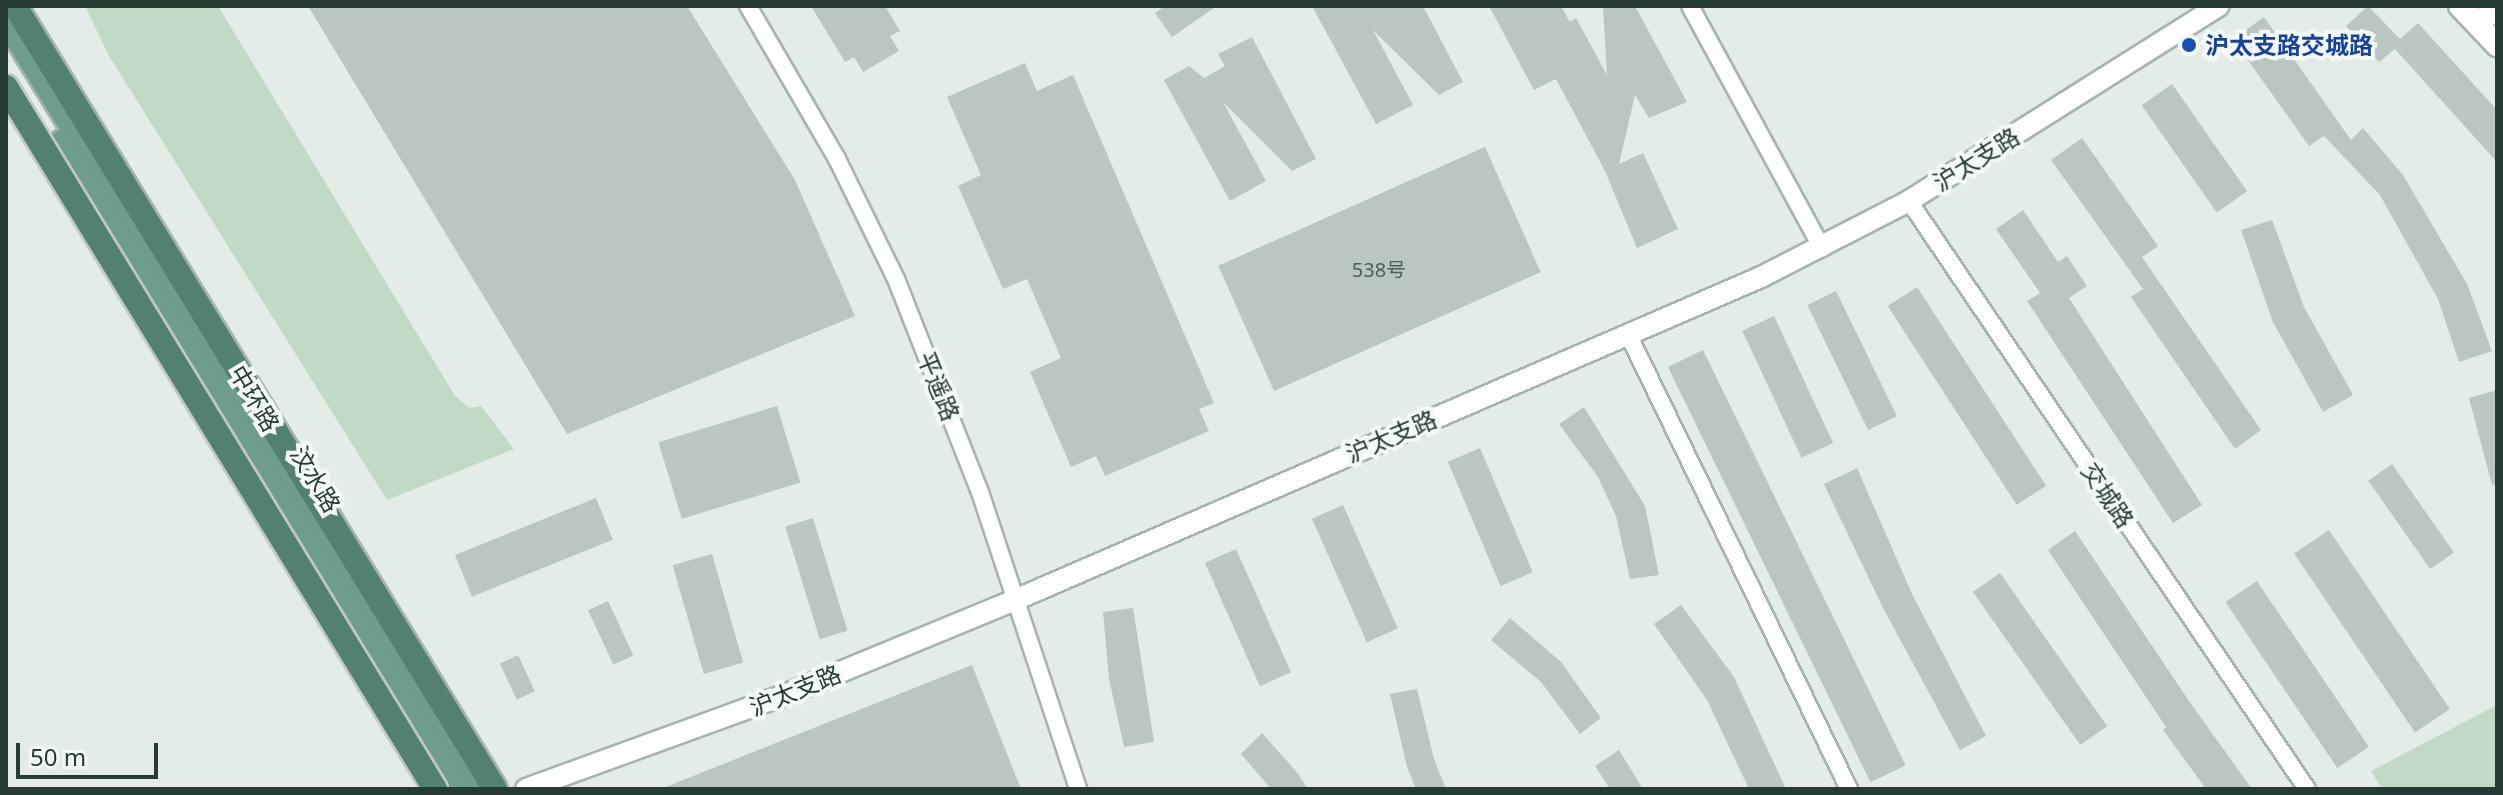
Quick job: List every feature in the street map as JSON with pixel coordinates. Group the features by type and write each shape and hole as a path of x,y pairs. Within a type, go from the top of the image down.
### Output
{"highway":[{"name":"中环路","path":"15,6 495,789"},
{"name":"中环路","path":"6,87 435,789"}],"main road":[{"name":"汶水路","path":"26,6 505,789"},
{"path":"2460,6 2497,45"},
{"path":"2489,6 2497,14"},
{"name":"汶水路","path":"6,20 480,789"},
{"name":"汶水路","path":"6,51 459,789"},
{"path":"6,107 423,789"},
{"path":"114,227 135,318"},
{"path":"219,454 283,503"}],"street":[{"name":"平遥路","path":"748,6 881,244 971,468 1078,789"},
{"path":"1690,6 1822,248"},
{"name":"沪太支路","path":"526,789 792,692 1015,600 1822,248 1909,201 2219,6"},
{"name":"交城路","path":"1909,201 2307,789"},
{"path":"1628,334 1849,789"}],"green space":[{"path":"85,6 218,6 455,396 469,408 481,406 514,449 387,500 109,56"},
{"path":"2497,705 2497,789 2382,789 2371,771"}],"building":[{"path":"308,6 687,6 795,180 855,316 567,434"},
{"path":"811,6 885,6 900,31 890,36 899,51 863,72 854,57 845,62"},
{"path":"1165,6 1217,6 1172,37 1155,13"},
{"path":"1312,6 1423,6 1463,82 1439,95 1373,30 1413,105 1376,124"},
{"path":"1489,6 1561,6 1570,22 1576,18 1607,75 1603,6 1635,6 1687,102 1649,118 1635,95 1619,164 1643,153 1678,229 1637,248 1605,171 1556,79 1534,90"},
{"path":"2368,6 2400,39 2418,23 2497,110 2497,162 2395,49 2379,62 2346,26"},
{"path":"2264,17 2351,140 2363,128 2403,175 2467,284 2492,351 2459,362 2438,299 2380,195 2324,136 2309,146 2233,39"},
{"path":"1252,37 1316,159 1292,171 1223,102 1266,181 1230,201 1164,80 1189,66 1204,78 1225,66 1218,54"},
{"path":"1025,63 1037,91 1073,75 1214,403 1199,409 1209,431 1105,476 1096,456 1071,467 1030,372 1061,358 1027,279 1003,289 958,186 981,175 947,97"},
{"path":"2172,84 2247,191 2217,213 2142,105"},
{"path":"2082,138 2158,246 2142,257 2261,430 2235,449 2131,297 2143,289 2051,160"},
{"path":"1485,147 1541,272 1274,391 1218,266"},
{"path":"2023,210 2058,262 2067,256 2087,286 2069,298 2202,505 2173,523 2027,301 2040,293 1996,229"},
{"path":"2272,220 2304,307 2353,395 2323,412 2273,322 2241,230"},
{"path":"1917,287 2046,486 2017,505 1888,306"},
{"path":"1836,291 1897,416 1868,430 1807,305"},
{"path":"1774,316 1833,443 1801,458 1742,331"},
{"path":"1703,350 1906,765 1870,782 1668,367"},
{"path":"2497,390 2497,484 2492,485 2469,398"},
{"path":"777,406 800,483 682,519 658,442"},
{"path":"1584,407 1645,506 1659,575 1630,579 1616,516 1598,477 1559,424"},
{"path":"1480,448 1533,572 1501,586 1448,462"},
{"path":"2392,464 2454,552 2430,569 2368,481"},
{"path":"1857,468 1912,594 1986,736 1960,750 1883,608 1824,484"},
{"path":"596,498 613,540 472,597 455,555"},
{"path":"1343,505 1398,628 1367,642 1312,519"},
{"path":"813,518 847,631 820,639 785,526"},
{"path":"2329,530 2450,709 2415,733 2294,553"},
{"path":"2075,531 2252,789 2206,789 2163,730 2166,727 2048,550"},
{"path":"1236,549 1291,672 1260,686 1205,563"},
{"path":"712,554 743,663 704,674 673,565"},
{"path":"2000,573 2107,726 2080,745 1973,592"},
{"path":"2257,581 2369,747 2337,768 2225,602"},
{"path":"608,601 633,655 613,665 588,610"},
{"path":"1681,605 1734,677 1786,789 1749,789 1707,700 1654,624"},
{"path":"1133,608 1154,742 1124,747 1109,679 1103,612"},
{"path":"1510,618 1561,662 1601,718 1580,734 1541,682 1491,640"},
{"path":"518,655 535,691 517,700 500,663"},
{"path":"972,665 1021,789 663,789 663,788"},
{"path":"1417,689 1434,759 1446,789 1416,789 1407,767 1390,694"},
{"path":"1262,733 1308,789 1271,789 1241,754"},
{"path":"1619,750 1643,789 1610,789 1595,766"}],"place":[{"name":"沪太支路交城路","path":"2189,45"}]}
